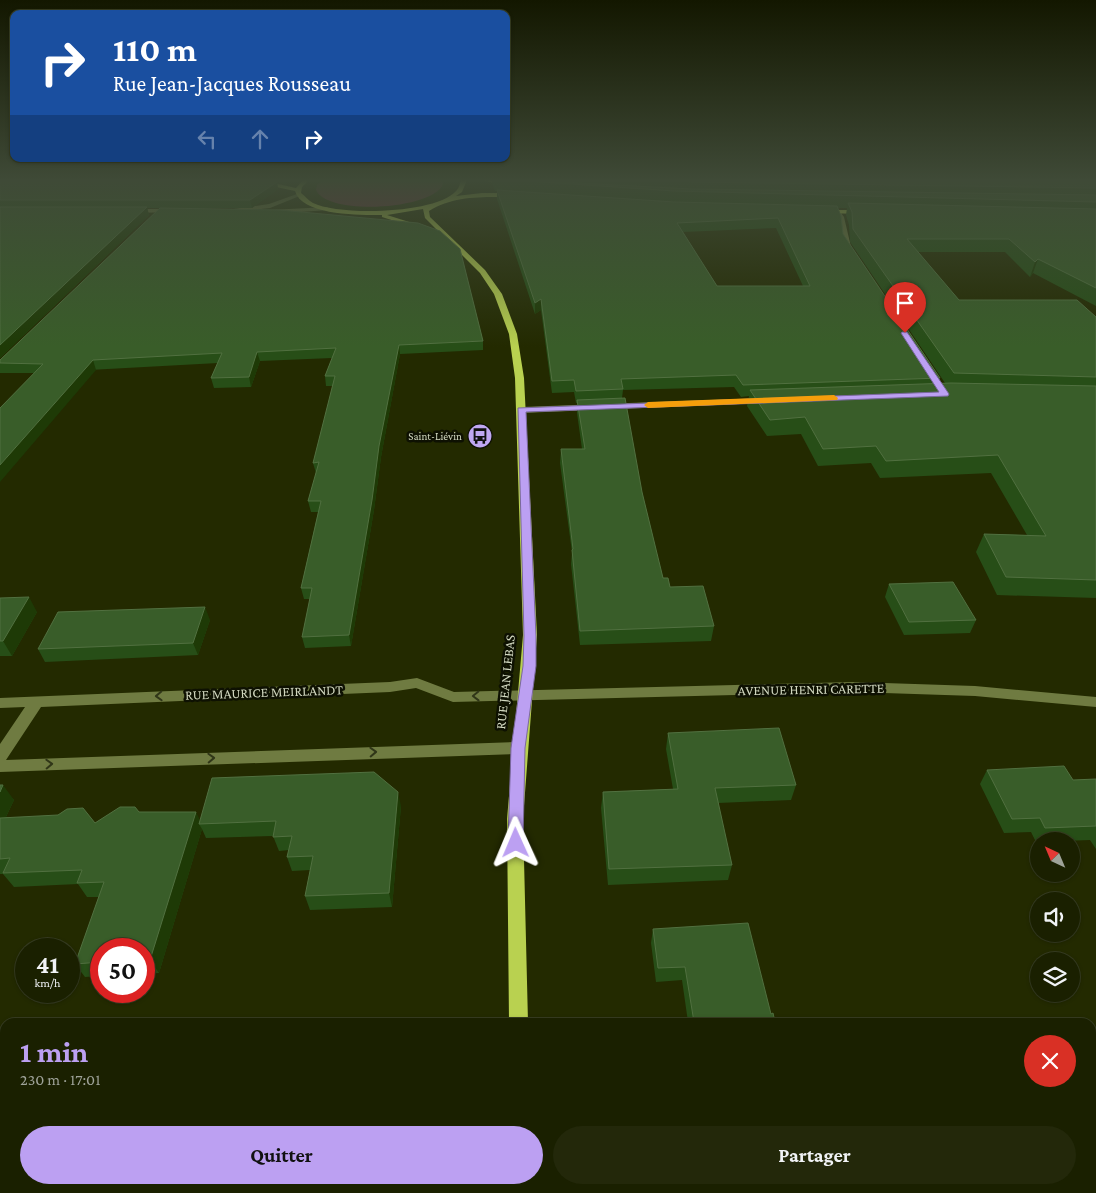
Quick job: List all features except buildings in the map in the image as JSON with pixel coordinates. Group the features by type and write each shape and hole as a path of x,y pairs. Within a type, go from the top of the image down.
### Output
{"main road":[{"name":"RUE JEAN LEBAS","path":"446,237 477,265 498,295 507,315 515,346 521,410 530,666 518,748 515,823 519,1018"}],"street":[{"path":"843,236 843,239 855,259"},
{"path":"521,410 778,400"},
{"name":"RUE MAURICE MEIRLANDT","path":"0,703 390,687 417,683 453,697 525,695"},
{"name":"AVENUE HENRI CARETTE","path":"525,695 913,687 980,690 1096,702"},
{"path":"0,756 37,701"},
{"path":"0,766 518,748"}],"slow traffic":[{"path":"648,405 834,398"}],"place":[{"name":"Saint-Liévin","path":"480,436"}],"route":[{"path":"516,843 518,748 530,666 521,410 945,394 905,333"}]}
